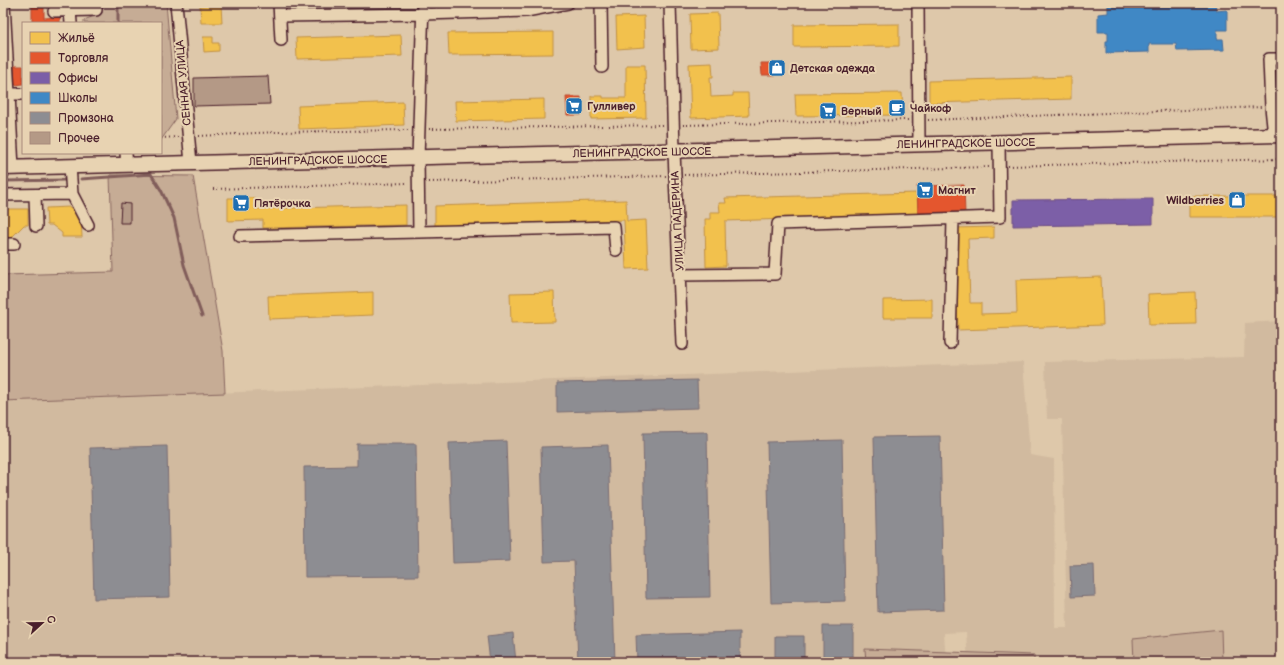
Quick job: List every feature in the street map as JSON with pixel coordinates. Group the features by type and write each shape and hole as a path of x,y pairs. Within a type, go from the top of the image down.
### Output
{"main road":[{"name":"ЛЕНИНГРАДСКОЕ ШОССЕ","path":"8,168 70,166 127,159 191,163 1277,136"}],"street":[{"path":"4,3 9,94 8,168"},
{"path":"54,11 96,10 96,3"},
{"name":"СЕННАЯ УЛИЦА","path":"176,3 191,163"},
{"path":"279,3 281,40"},
{"path":"280,16 423,8 526,11 568,3"},
{"path":"601,3 602,67"},
{"name":"УЛИЦА ПАДЕРИНА","path":"670,3 673,125 682,344"},
{"path":"918,3 919,145"},
{"path":"420,232 418,158 423,8"},
{"path":"70,11 71,22"},
{"path":"1277,136 1271,107 1269,59 1281,58"},
{"path":"9,94 22,94"},
{"path":"679,275 775,274 778,224 1000,217 999,143"},
{"path":"70,166 72,194 88,225"},
{"path":"35,194 36,226"},
{"path":"3,195 72,194"},
{"path":"950,343 953,219"},
{"path":"240,236 614,226 616,250"}],"path":[{"path":"162,138 276,132 918,120 1179,109 1271,107"},
{"path":"213,189 419,182 1281,159"}],"shaded area":[{"path":"102,3 166,3 176,119 162,139 162,22 84,22 84,20 102,13"},
{"path":"110,175 193,176 223,351 225,393 3,401 3,275 113,272"},
{"path":"1281,321 1281,662 968,662 966,632 944,633 946,662 3,662 3,401 1023,362 1030,455 1054,459 1055,628 1067,628 1062,419 1047,419 1045,362 1244,357 1245,323"},
{"path":"1221,630 1222,662 1134,662 1133,639"},
{"path":"865,649 1034,655 1034,662 866,662"}],"building: Жильё":[{"path":"221,5 222,23 201,23 200,6"},
{"path":"718,13 719,48 691,49 690,14"},
{"path":"644,16 645,47 617,49 616,17"},
{"path":"899,24 899,46 794,47 794,25"},
{"path":"553,32 553,54 449,55 448,33"},
{"path":"401,35 402,56 297,59 296,38"},
{"path":"203,37 213,37 213,43 219,43 219,51 204,52"},
{"path":"712,63 713,77 710,77 711,97 733,96 733,93 748,93 749,116 691,118 689,64"},
{"path":"626,65 645,65 646,118 591,119 591,96 603,96 603,98 626,98"},
{"path":"1273,69 1281,69 1281,88 1274,88"},
{"path":"1071,77 1071,99 929,103 929,81"},
{"path":"902,93 903,115 796,116 795,94"},
{"path":"544,99 544,119 456,121 455,101"},
{"path":"403,102 404,125 299,129 298,106"},
{"path":"917,193 918,215 725,221 726,266 706,267 705,219 710,219 710,212 720,212 719,203 726,203 725,198"},
{"path":"1189,196 1281,196 1281,217 1189,217"},
{"path":"228,198 255,198 255,209 406,205 406,225 263,228 263,220 228,221"},
{"path":"626,200 627,221 646,220 648,268 626,269 624,220 435,226 435,206"},
{"path":"70,207 81,218 82,237 62,237 62,233 52,225 47,225 46,208"},
{"path":"3,209 28,209 28,225 24,225 13,236 13,240 3,240"},
{"path":"994,227 994,238 968,239 970,303 981,303 981,314 1017,313 1016,280 1101,277 1103,325 958,330 954,228"},
{"path":"373,292 373,315 269,319 268,296"},
{"path":"554,292 555,322 511,323 510,293"},
{"path":"1195,292 1196,324 1149,325 1148,294"},
{"path":"932,299 932,318 883,318 883,300"}],"building: Торговля":[{"path":"32,3 44,3 44,18 60,17 60,22 32,22"},
{"path":"761,63 780,63 781,75 762,75"},
{"path":"14,66 22,66 22,84 15,85"},
{"name":"Гулливер","path":"566,97 581,97 581,115 567,115"},
{"path":"964,185 965,214 918,215 917,186"}],"building: Офисы":[{"path":"1153,199 1153,224 1013,226 1013,200"}],"building: Школы":[{"path":"1106,3 1216,3 1216,11 1227,10 1227,30 1217,30 1217,39 1223,39 1224,50 1177,51 1176,44 1149,44 1149,52 1106,53 1108,32 1098,32 1098,14 1108,13 1108,5 1106,5"}],"building: Промзона":[{"path":"697,380 698,408 557,412 557,383"},
{"path":"707,432 710,597 646,598 643,433"},
{"path":"940,436 944,610 878,612 874,437"},
{"path":"842,440 845,601 771,603 767,442"},
{"path":"506,441 510,561 453,563 449,443"},
{"path":"357,444 416,444 418,576 305,577 304,467 357,466"},
{"path":"608,445 615,662 578,662 574,561 544,562 541,447"},
{"path":"167,446 170,597 94,599 90,448"},
{"path":"1094,565 1095,596 1071,597 1070,566"},
{"path":"823,626 853,626 853,662 823,662"},
{"path":"740,632 740,662 637,662 636,635"},
{"path":"513,633 516,662 490,662 487,636"},
{"path":"775,636 804,636 804,662 775,662"}],"building: Прочее":[{"path":"268,76 270,104 194,106 194,78"},
{"path":"121,203 130,204 130,223 120,223"}],"waterway":[{"path":"118,3 118,22"},
{"path":"81,179 151,174 161,190 174,218 184,265 202,316"},
{"path":"3,181 66,180"}],"place":[{"name":"Детская одежда","path":"777,68"},
{"name":"Гулливер","path":"574,106"},
{"name":"Чайкоф","path":"897,108"},
{"name":"Верный","path":"828,111"},
{"name":"Магнит","path":"925,190"},
{"name":"Wildberries","path":"1237,200"},
{"name":"Пятёрочка","path":"241,203"}]}
